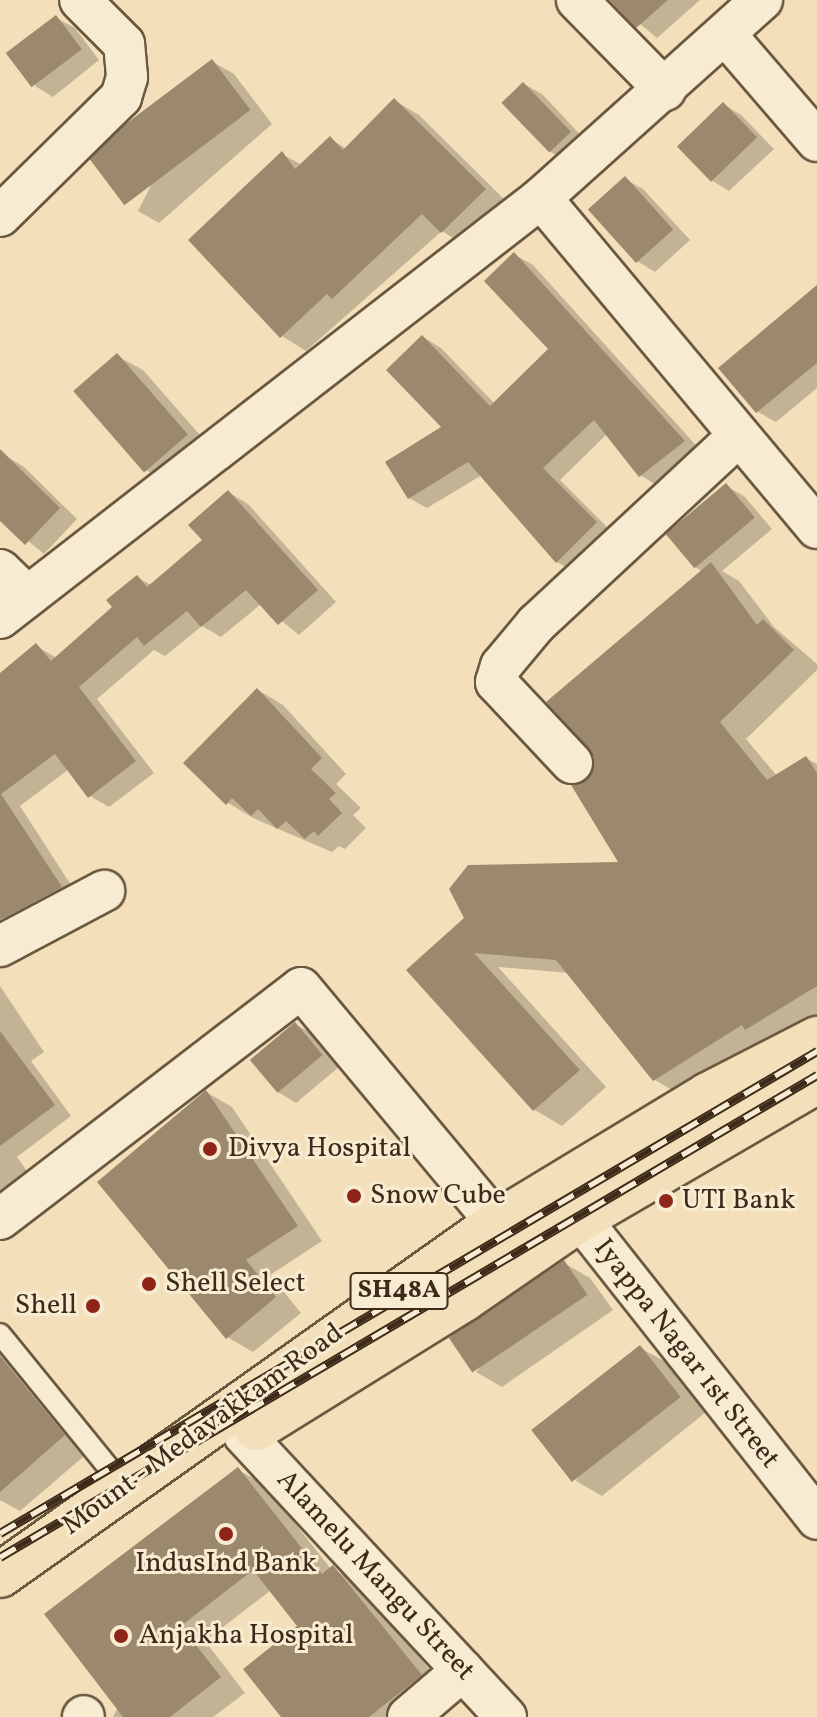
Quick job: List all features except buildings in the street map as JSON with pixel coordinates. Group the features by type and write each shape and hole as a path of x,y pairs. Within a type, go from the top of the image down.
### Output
{"main road":[{"name":"Mount - Medavakkam Road","path":"0,1603 121,1513 464,1299 568,1203 708,1095 817,1039"},
{"name":"Mount - Medavakkam Road","path":"0,1575 497,1223 568,1203 813,1089"}],"street":[{"path":"0,216 121,97 127,77 124,44 80,0"},
{"path":"577,0 665,90"},
{"path":"9,595 541,198 762,0"},
{"path":"725,34 817,141"},
{"path":"541,198 737,437 817,528"},
{"path":"572,763 496,682 501,666 536,624 737,437"},
{"path":"0,946 104,891"},
{"path":"0,1219 301,988 497,1223"},
{"name":"Iyappa Nagar 1st Street","path":"568,1203 817,1519"},
{"name":"Alamelu Mangu Street","path":"244,1435 506,1717"},
{"path":"408,1717 463,1670"}],"lane":[{"path":"0,1334 125,1488"}],"railway":[{"path":"0,1533 817,1051"},
{"path":"0,1557 817,1075"}],"place":[{"name":"Divya Hospital","path":"210,1149"},
{"name":"Snow Cube","path":"354,1196"},
{"name":"UTI Bank","path":"666,1201"},
{"name":"Shell Select","path":"149,1284"},
{"name":"Shell","path":"93,1306"},
{"name":"IndusInd Bank","path":"226,1534"},
{"name":"Anjakha Hospital","path":"121,1636"}]}
